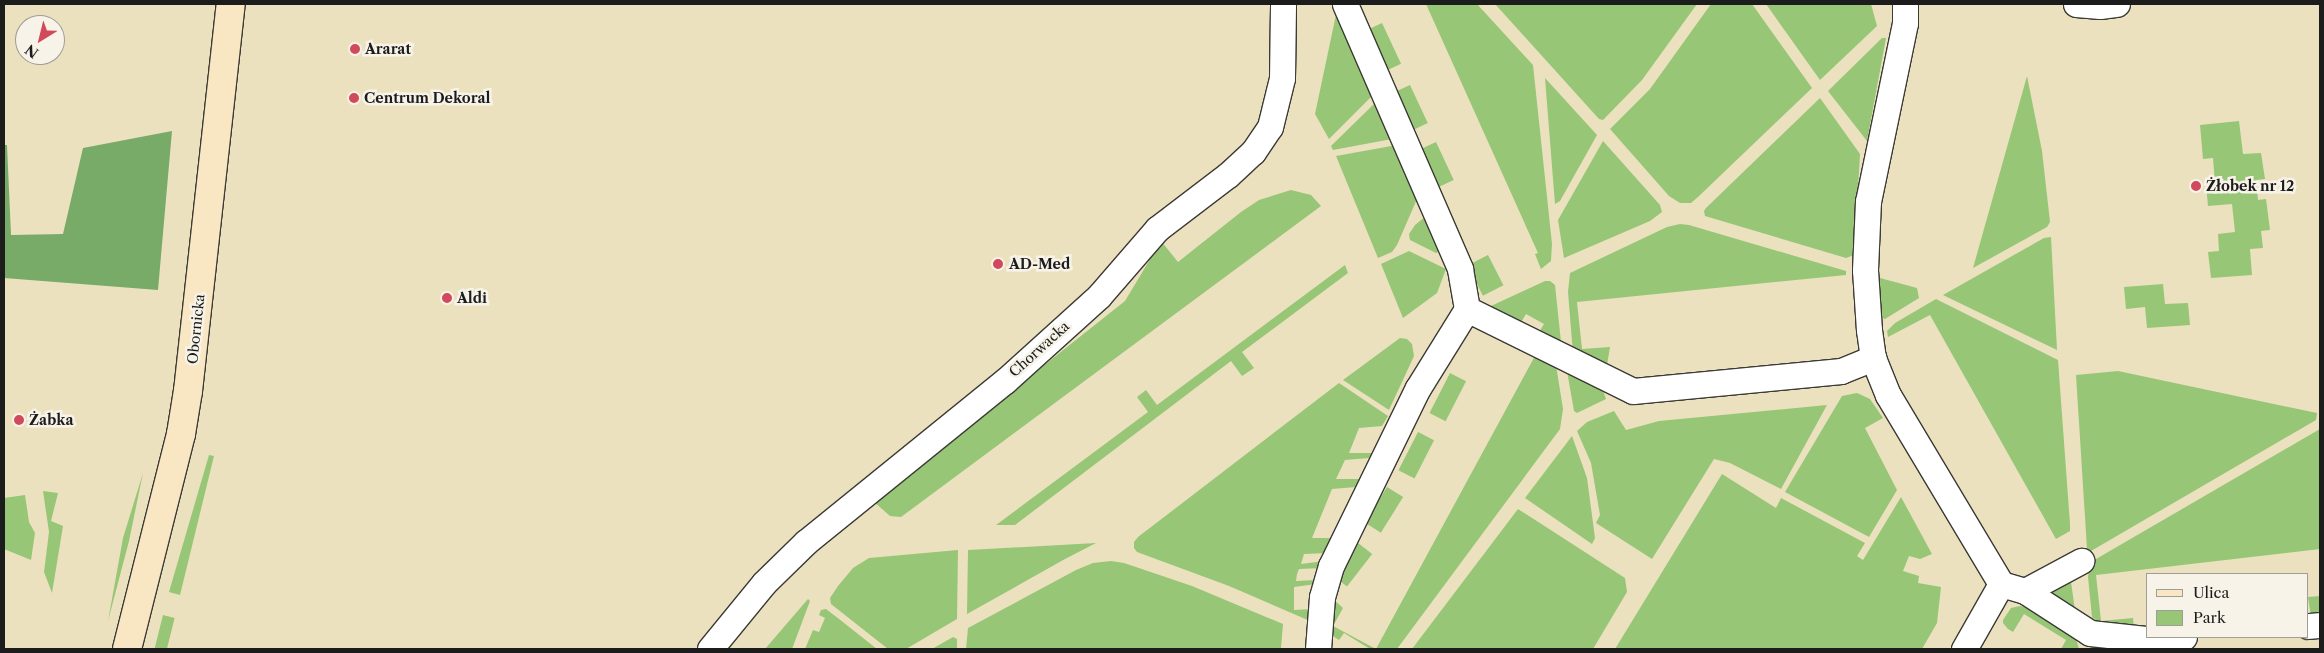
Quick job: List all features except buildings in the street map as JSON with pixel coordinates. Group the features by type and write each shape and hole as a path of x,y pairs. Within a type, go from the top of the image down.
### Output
{"main road":[{"name":"Obornicka","path":"128,649 181,434 187,400 196,339 231,4"}],"street":[{"name":"Chorwacka","path":"710,649 764,583 806,542 838,514 1005,380 1099,296 1157,229 1228,175 1253,152 1270,127 1282,78 1283,4"},
{"path":"1318,649 1322,597 1331,566 1418,388 1467,309 1460,269 1345,4"},
{"path":"1905,4 1905,22 1868,201 1865,270 1873,358 1888,395 2001,584 2025,591 2090,633 2146,639 2165,638"},
{"path":"2076,4 2100,6 2117,4"},
{"path":"1467,309 1633,392 1841,371 1873,358"},
{"path":"2025,591 2081,561"},
{"path":"1964,649 2001,584"}],"green space":[{"path":"1426,4 1477,4 1533,65 1552,244 1551,261 1541,269 1535,254 1538,253"},
{"path":"1495,4 1697,4 1642,80 1603,120 1599,119"},
{"path":"1711,4 1752,4 1812,88 1698,197 1691,203 1680,203 1669,196 1610,129 1650,89"},
{"path":"1766,4 1871,4 1877,26 1820,80"},
{"path":"1337,10 1373,95 1329,139 1315,114"},
{"path":"1382,23 1401,64 1386,71 1367,30"},
{"path":"1882,38 1886,38 1867,141 1828,91"},
{"path":"2027,76 2042,151 2050,222 2047,227 1973,268"},
{"path":"1545,78 1597,135 1560,201 1555,204"},
{"path":"1410,85 1428,123 1411,131 1394,93"},
{"path":"1820,98 1860,154 1854,255 1846,258 1705,216 1704,211 1706,208"},
{"path":"1377,101 1392,139 1333,150 1331,146"},
{"path":"2239,121 2243,154 2261,153 2265,179 2256,180 2258,200 2266,199 2270,230 2261,231 2263,248 2250,249 2252,275 2211,278 2208,252 2219,251 2218,234 2235,232 2232,204 2208,206 2206,184 2215,183 2213,158 2203,159 2200,125"},
{"path":"172,131 158,290 4,278 4,145 7,145 11,235 63,234 83,148"},
{"path":"1603,141 1660,205 1662,212 1650,221 1564,258 1558,220"},
{"path":"1436,142 1454,180 1437,188 1419,150"},
{"path":"1397,145 1417,199 1397,245 1392,252 1378,258 1336,156"},
{"path":"1291,190 1311,195 1321,206 901,517 890,516 873,501 1125,301 1161,241 1178,262 1259,200"},
{"path":"1425,217 1440,251 1436,253 1410,240 1409,234 1415,225"},
{"path":"1680,224 1846,271 1846,275 1577,302 1582,349 1610,347 1607,365 1573,354 1568,292 1570,273 1667,227"},
{"path":"2051,237 2057,350 1943,295 2044,238"},
{"path":"1409,251 1446,269 1437,293 1403,318 1381,264"},
{"path":"1488,255 1503,285 1483,296 1468,265"},
{"path":"1345,265 1348,273 1242,352 1254,368 1242,376 1231,361 1015,525 996,525 1148,412 1137,397 1146,390 1157,405"},
{"path":"1880,278 1917,288 1919,298 1885,319 1881,317 1879,315 1876,280"},
{"path":"1545,281 1550,281 1555,285 1561,342 1538,334 1544,324 1526,314 1520,324 1491,306"},
{"path":"2163,284 2165,304 2188,303 2190,325 2147,328 2145,307 2126,309 2124,287"},
{"path":"1936,299 2058,360 2070,531 2056,539 1930,315 1888,337 1887,331 1895,323"},
{"path":"1400,338 1407,339 1412,344 1414,356 1389,410 1343,380"},
{"path":"1536,354 1556,365 1563,409 1560,429 1397,649 1376,649"},
{"path":"1567,371 1602,388 1606,399 1577,413 1574,411"},
{"path":"2118,371 2317,413 2316,420 2091,551 2087,549 2076,375"},
{"path":"1450,373 1466,381 1446,421 1430,413"},
{"path":"1339,383 1388,416 1382,426 1359,428 1349,453 1372,453 1369,458 1345,460 1336,479 1360,479 1356,487 1332,489 1312,538 1335,538 1327,553 1304,554 1301,564 1325,561 1322,568 1299,569 1297,574 1296,581 1317,580 1316,584 1294,587 1294,610 1312,609 1310,621 1229,586 1137,552 1134,548 1134,542 1138,537"},
{"path":"1857,393 1870,399 1883,418 1865,428 1897,490 1869,537 1785,492 1842,396"},
{"path":"1827,405 1781,489 1730,463 1714,459 1652,559 1596,523 1600,515 1591,463 1577,431 1587,422 1614,411 1626,430 1659,421"},
{"path":"2320,429 2320,549 2096,575 2101,621 2133,618 2134,629 2102,625 2092,617 2088,577 2089,569 2096,559"},
{"path":"1418,432 1434,440 1415,478 1398,470"},
{"path":"1572,436 1587,478 1595,538 1592,544 1525,498"},
{"path":"209,455 214,456 180,595 169,592"},
{"path":"143,473 129,541 108,621 123,538"},
{"path":"1722,474 1776,508 1781,498 1865,543 1857,556 1863,560 1901,497 1932,554 1920,559 1909,556 1903,571 1919,576 1918,583 1941,587 1937,623 1922,649 1615,649"},
{"path":"1387,487 1403,497 1381,533 1365,523"},
{"path":"43,491 58,493 51,521 63,526 52,593 44,572 49,532"},
{"path":"25,495 29,522 35,533 31,560 4,549 4,498"},
{"path":"1518,509 1625,578 1627,592 1593,649 1412,649"},
{"path":"1096,543 1065,559 967,614 968,550"},
{"path":"1358,543 1372,554 1347,586 1333,575"},
{"path":"958,550 957,619 906,649 888,649 831,604 830,598 838,586 853,568 869,558"},
{"path":"1111,561 1124,563 1192,586 1283,624 1281,648 966,649 968,628 1076,570 1093,563"},
{"path":"2070,579 2071,582 2075,610 2044,588"},
{"path":"2320,596 2320,616 2311,617 2309,597"},
{"path":"808,599 810,601 792,649 765,649"},
{"path":"1333,599 1343,608 1333,626 1376,649 1370,649 1344,633 1339,640 1328,633"},
{"path":"2020,606 2030,608 2075,636 2079,649 2061,649 2066,640 2024,614 2013,632 2008,629 2003,620 2011,608"},
{"path":"826,609 877,649 805,649 813,630 819,632 825,618 819,615 821,610"},
{"path":"163,615 175,618 167,649 155,649"},
{"path":"953,637 957,639 957,649 932,649"}],"place":[{"name":"Ararat","path":"355,49"},
{"name":"Centrum Dekoral","path":"354,98"},
{"name":"Żłobek nr 12","path":"2196,186"},
{"name":"AD-Med","path":"998,264"},
{"name":"Aldi","path":"447,298"},
{"name":"Żabka","path":"19,420"}]}
